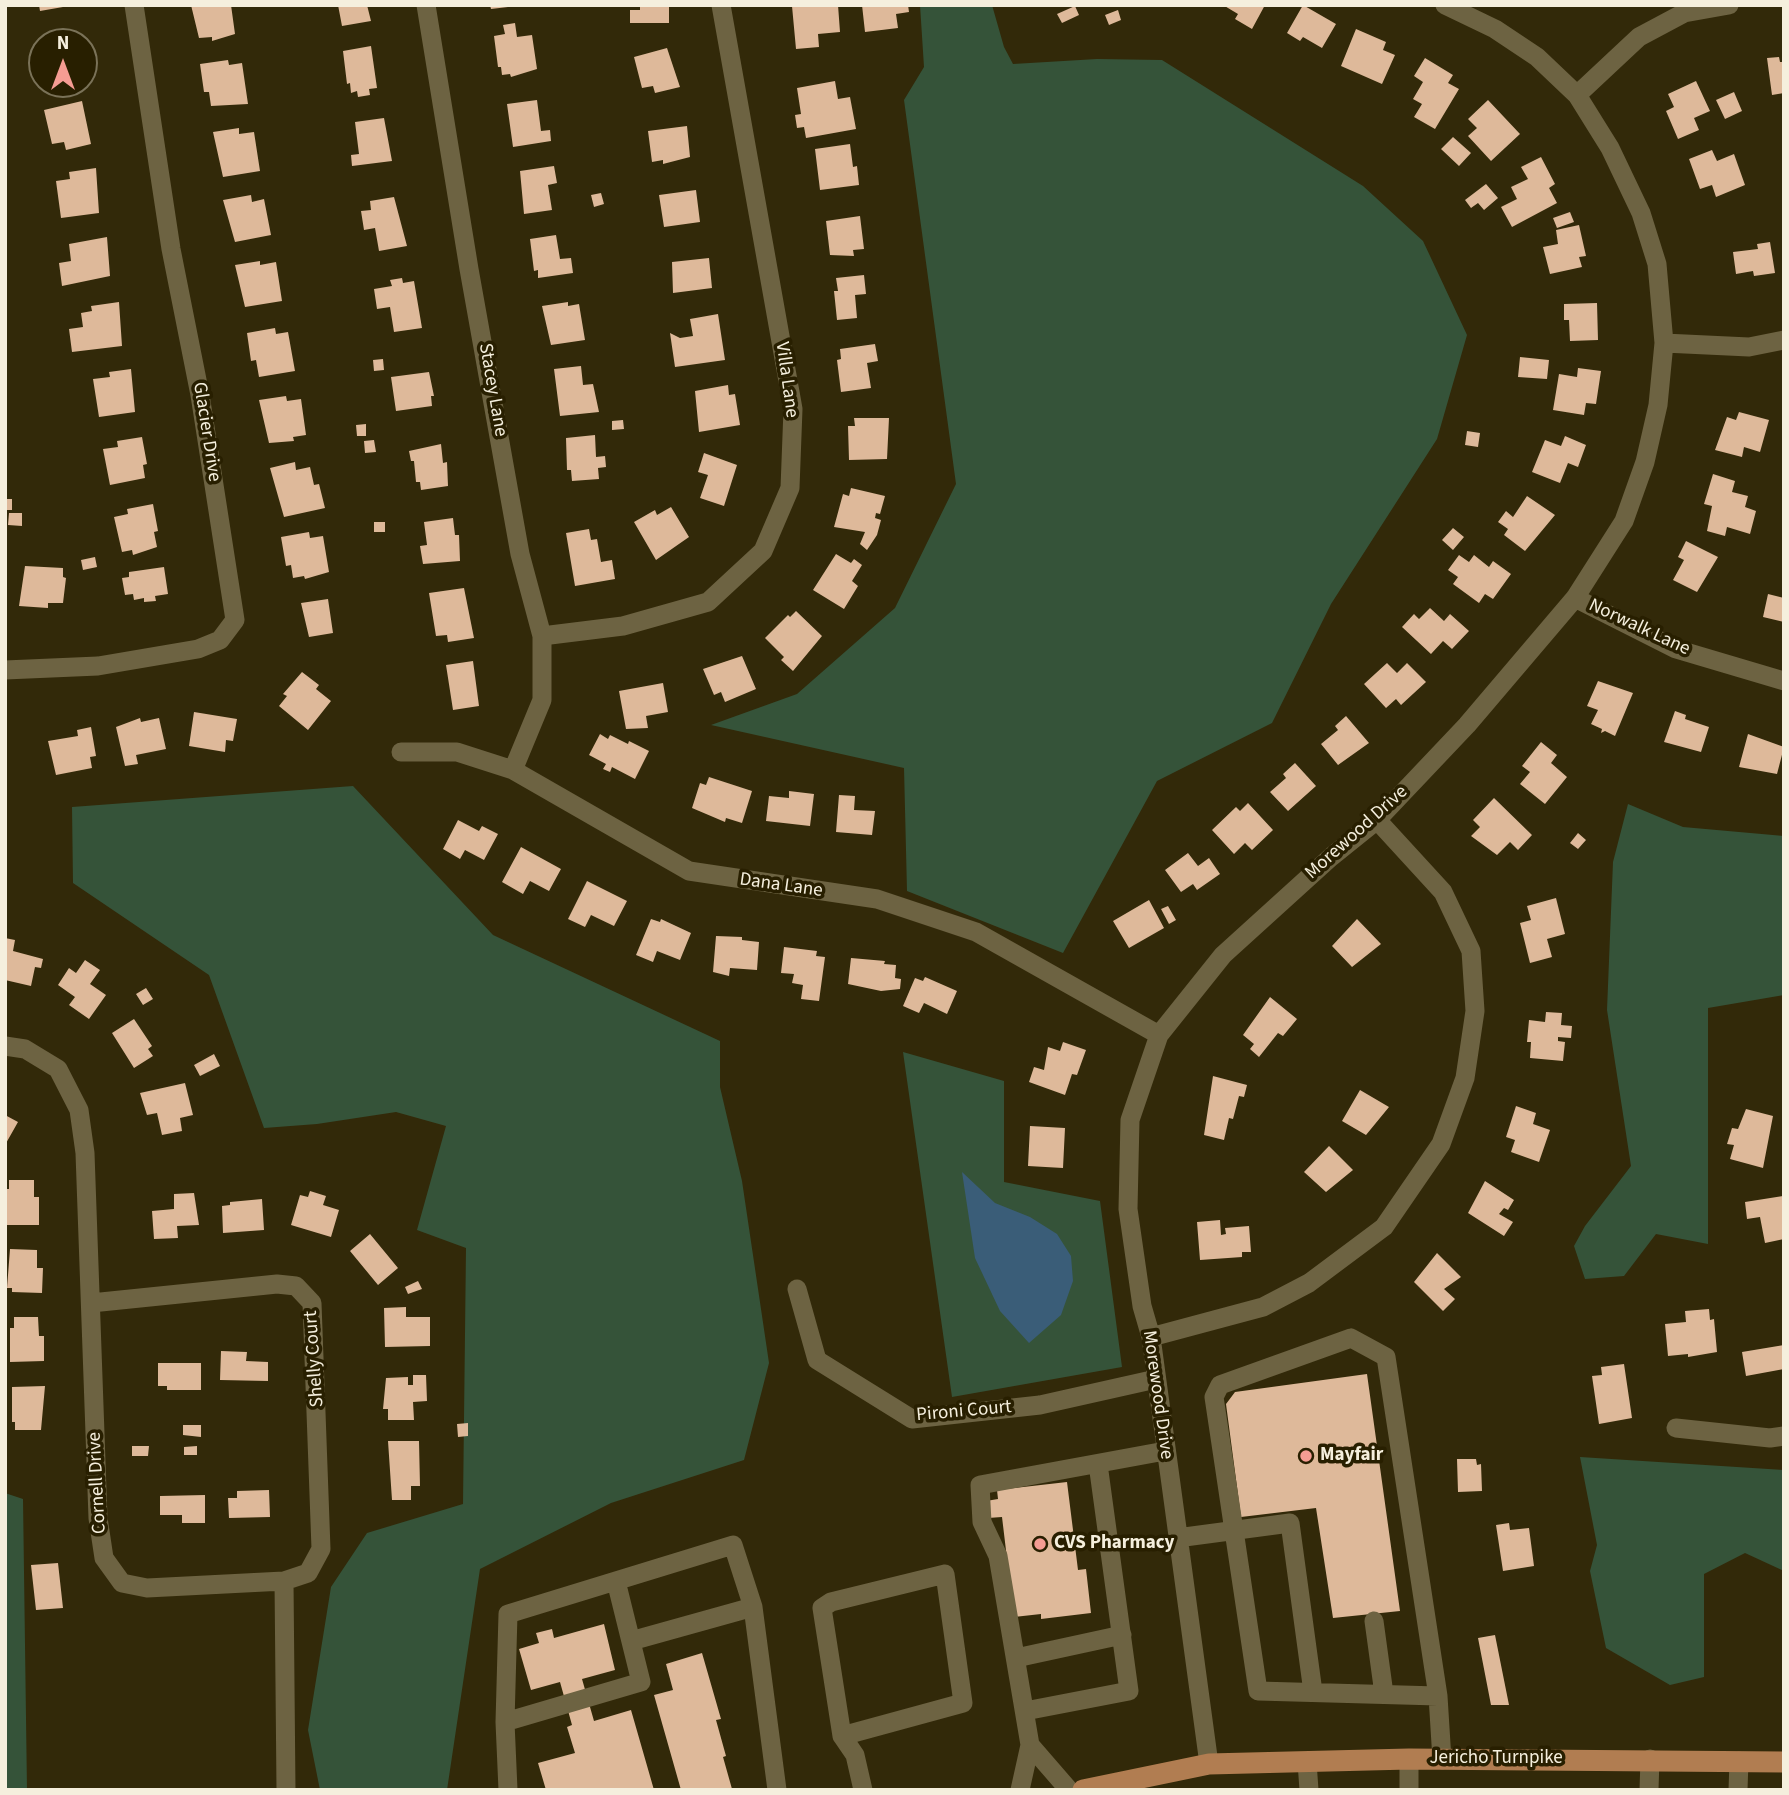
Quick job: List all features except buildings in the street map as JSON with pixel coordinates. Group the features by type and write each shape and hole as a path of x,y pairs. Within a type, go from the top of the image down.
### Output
{"main road":[{"name":"Jericho Turnpike","path":"1083,1790 1209,1764 1409,1759 1784,1762"}],"street":[{"name":"Glacier Drive","path":"5,670 98,666 198,649 220,640 235,620 200,395 171,249 134,5"},
{"name":"Stacey Lane","path":"426,5 469,269 518,541 542,636 542,700 513,770"},
{"name":"Villa Lane","path":"542,636 623,626 708,602 763,551 790,488 793,409 722,5"},
{"name":"Morewood Drive","path":"1209,1764 1151,1337 1142,1306 1128,1209 1130,1120 1159,1035 1223,955 1377,820 1467,725 1575,598 1624,521 1645,462 1658,405 1664,343 1657,264 1641,214 1610,148 1577,95 1537,57 1495,29 1445,5"},
{"path":"1577,95 1639,37 1684,13 1729,5"},
{"path":"1664,343 1749,346 1784,340"},
{"name":"Norwalk Lane","path":"1575,598 1676,649 1784,681"},
{"name":"Dana Lane","path":"401,752 457,752 513,770 689,871 877,899 976,932 1159,1035"},
{"path":"1151,1337 1263,1307 1309,1283 1384,1227 1441,1144 1465,1078 1475,1011 1471,951 1443,892 1377,820"},
{"name":"Cornell Drive","path":"5,1046 25,1049 58,1069 79,1110 85,1153 98,1518 104,1558 122,1583 147,1588 284,1581"},
{"name":"Shelly Court","path":"91,1303 277,1284 296,1286 312,1303 320,1449 321,1549 308,1573 284,1581"},
{"name":"Pironi Court","path":"797,1289 817,1360 912,1419 1040,1405 1156,1379"},
{"path":"1438,1696 1258,1690 1214,1396 1220,1385 1351,1338 1386,1357 1438,1696 1442,1760"},
{"path":"1676,1427 1770,1437 1784,1436"},
{"path":"1020,1790 1030,1745 998,1556 982,1522 980,1485 1165,1451"},
{"path":"1025,1711 1129,1691 1098,1464"},
{"path":"1177,1538 1290,1523 1313,1692"},
{"path":"508,1790 505,1722 508,1614 733,1545 753,1607 777,1790"},
{"path":"842,1736 962,1703 945,1574 831,1602 822,1608 842,1736 855,1755 863,1790"},
{"path":"284,1581 286,1790"},
{"path":"505,1722 641,1682 616,1581"},
{"path":"631,1641 753,1607"},
{"path":"1374,1621 1384,1694"},
{"path":"1016,1658 1122,1635"},
{"path":"1030,1745 1069,1790"},
{"path":"1409,1759 1409,1790"},
{"path":"1649,1790 1650,1759"},
{"path":"1738,1790 1739,1761"},
{"path":"1307,1762 1309,1790"}],"green space":[{"path":"920,5 992,5 1004,47 1013,64 1097,59 1162,60 1363,186 1423,241 1467,335 1437,439 1331,604 1272,723 1157,781 1063,953 907,891 904,768 711,725 797,694 895,608 956,484 904,100 924,67"},
{"path":"353,786 493,935 720,1041 720,1087 742,1181 769,1363 744,1460 611,1503 480,1569 447,1790 320,1790 308,1730 331,1587 367,1533 463,1504 466,1248 417,1230 446,1126 396,1112 317,1124 264,1128 209,975 73,883 72,807"},
{"path":"1628,804 1683,827 1784,836 1784,995 1708,1008 1708,1244 1656,1234 1624,1276 1585,1279 1574,1246 1585,1226 1631,1166 1607,1010 1613,862"},
{"path":"903,1052 1004,1081 1004,1182 1100,1201 1122,1367 952,1397"},
{"path":"1580,1457 1784,1470 1784,1571 1745,1553 1704,1574 1704,1677 1670,1685 1606,1648 1590,1571 1597,1545"},
{"path":"5,1493 23,1499 27,1790 5,1790"}],"water":[{"path":"962,1172 995,1203 1030,1217 1057,1234 1071,1256 1073,1281 1061,1315 1029,1343 1000,1311 975,1258"}],"place":[{"name":"Mayfair","path":"1306,1456"},
{"name":"CVS Pharmacy","path":"1040,1544"}]}
